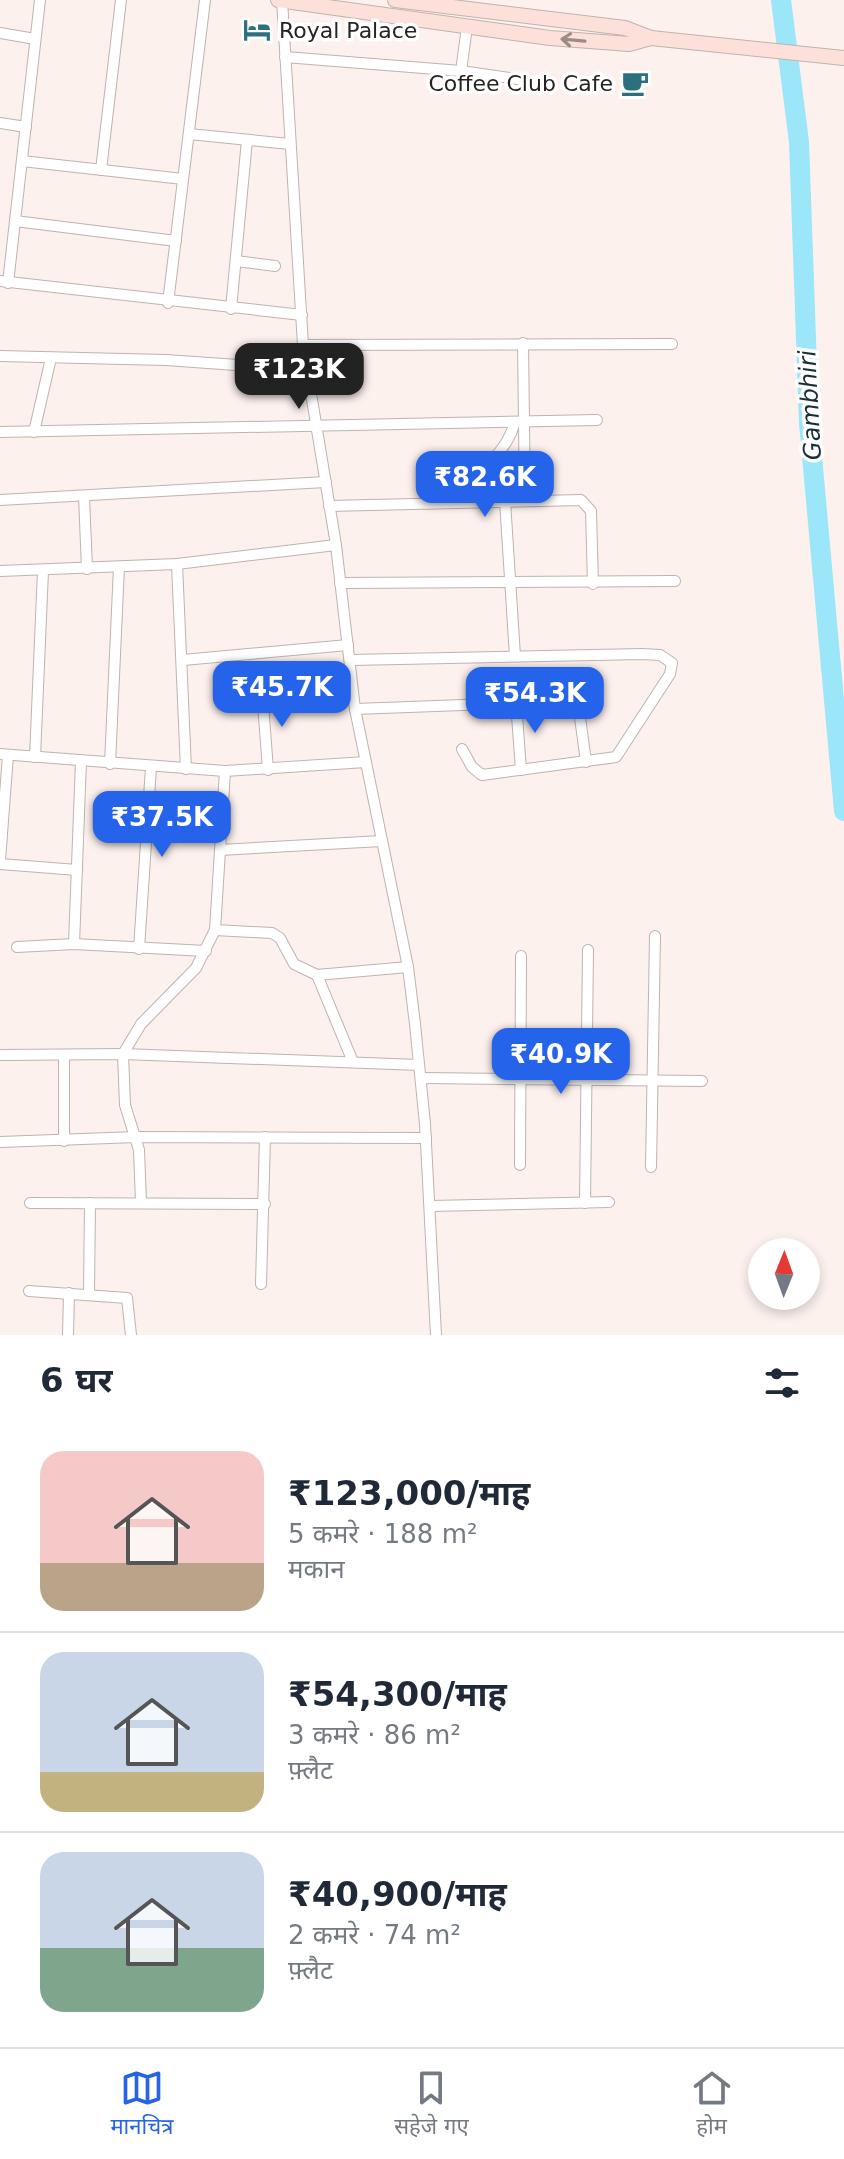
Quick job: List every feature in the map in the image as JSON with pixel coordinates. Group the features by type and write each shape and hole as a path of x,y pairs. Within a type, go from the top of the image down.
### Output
{"street":[{"path":"40,0 15,221 4,282 168,303 302,315"},
{"path":"101,170 121,0"},
{"path":"168,303 205,0"},
{"path":"436,1335 426,1138 408,967 355,709 336,545 303,345 281,0 467,27 624,44 651,38"},
{"path":"395,0 625,28 651,38 844,58"},
{"path":"461,71 467,27"},
{"path":"0,33 35,39"},
{"path":"285,57 461,71 524,80"},
{"path":"0,123 26,127"},
{"path":"189,134 290,144"},
{"path":"231,309 247,140"},
{"path":"22,161 183,179"},
{"path":"15,221 176,241"},
{"path":"236,261 275,266"},
{"path":"523,343 520,422 525,501"},
{"path":"303,345 672,344"},
{"path":"0,356 166,360 307,370"},
{"path":"34,432 51,358"},
{"path":"0,432 597,420"},
{"path":"476,502 482,472 520,422"},
{"path":"0,500 326,482"},
{"path":"84,496 87,569"},
{"path":"329,506 581,500 587,503 592,523 593,584"},
{"path":"505,501 515,656"},
{"path":"0,571 177,564 336,545"},
{"path":"177,564 186,769"},
{"path":"110,764 119,567"},
{"path":"35,757 43,571"},
{"path":"340,583 593,584 675,581"},
{"path":"183,660 348,645"},
{"path":"350,660 642,654 660,655 672,663 670,674 622,751 610,759 482,775 472,767 462,749"},
{"path":"262,690 268,770"},
{"path":"355,709 563,700 576,704 586,762"},
{"path":"516,702 521,770"},
{"path":"77,870 0,862 4,755 225,771 366,762"},
{"path":"74,944 81,761"},
{"path":"139,949 151,767"},
{"path":"141,1202 137,1137 125,1105 123,1054 141,1024 196,968 215,930 225,771"},
{"path":"220,850 382,841"},
{"path":"215,930 272,933 280,938 294,964 317,975 408,967"},
{"path":"651,1167 655,936"},
{"path":"17,947 74,944 206,951"},
{"path":"585,1203 588,950"},
{"path":"520,1165 521,956"},
{"path":"317,975 353,1062"},
{"path":"0,1055 123,1054 419,1065"},
{"path":"64,1055 64,1141"},
{"path":"421,1078 702,1081"},
{"path":"0,1142 137,1137 426,1138"},
{"path":"261,1284 265,1137"},
{"path":"431,1206 609,1202"},
{"path":"30,1203 265,1204"},
{"path":"89,1294 90,1203"},
{"path":"29,1291 127,1298 131,1335"},
{"path":"68,1335 69,1293"}],"waterway":[{"name":"Gambhiri","path":"781,0 799,142 809,423 844,811"}],"place":[{"name":"Royal Palace","path":"257,30"},
{"name":"Coffee Club Cafe","path":"635,83"}]}
